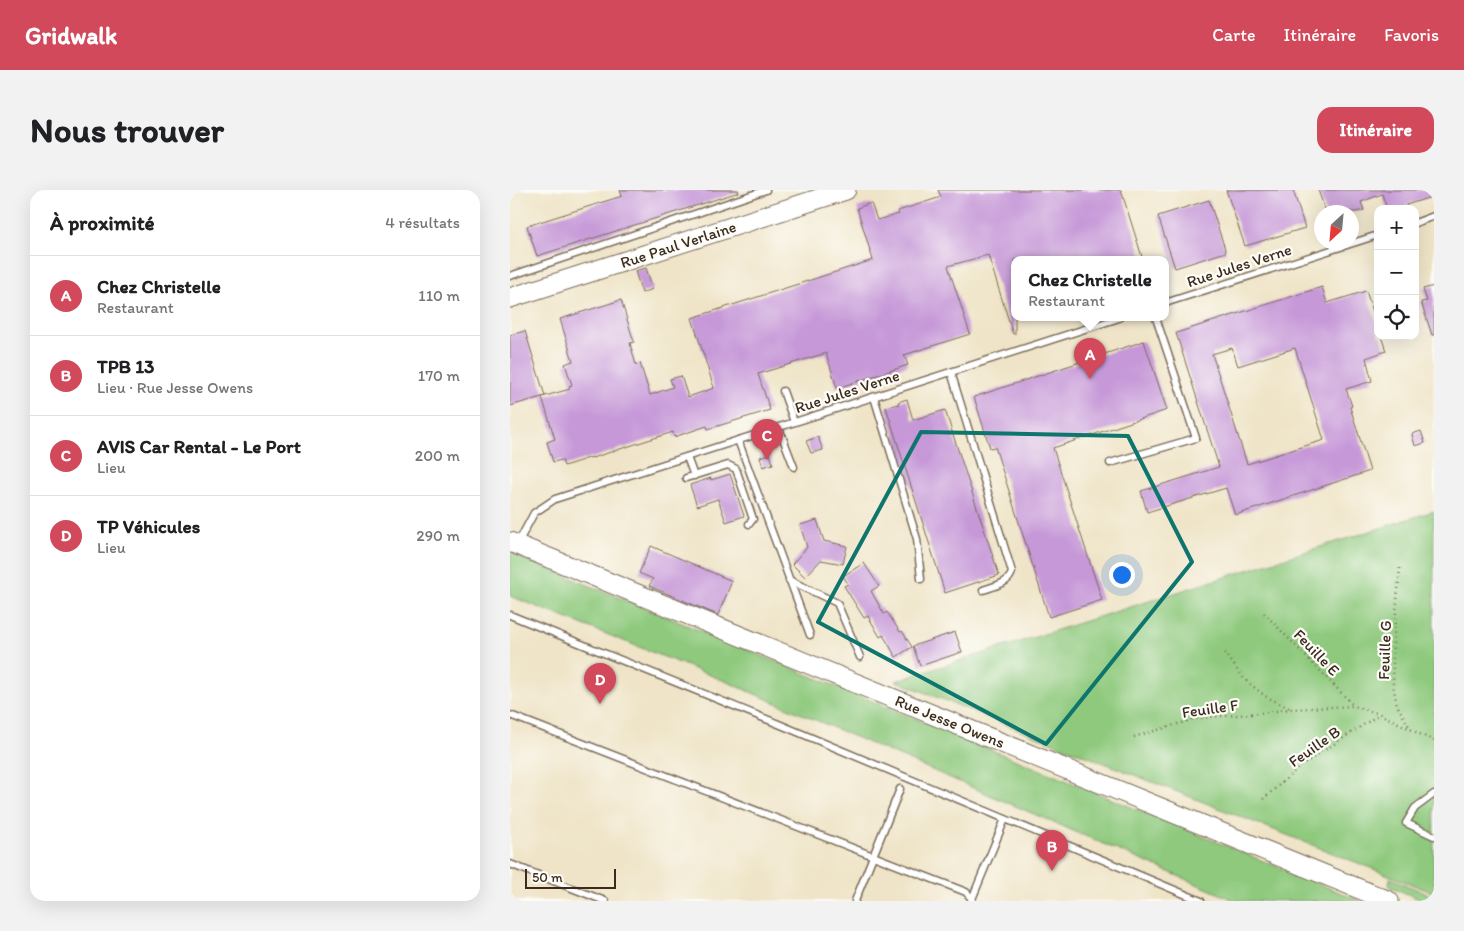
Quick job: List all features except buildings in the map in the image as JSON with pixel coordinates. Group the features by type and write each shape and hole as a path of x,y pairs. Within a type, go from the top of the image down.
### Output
{"main road":[{"name":"Rue Paul Verlaine","path":"510,298 846,190"},
{"name":"Rue Jesse Owens","path":"514,543 1389,901"}],"lane":[{"path":"510,276 766,190"},
{"path":"1419,221 1434,216"},
{"name":"Rue Jules Verne","path":"1169,302 1374,236"},
{"name":"Rue Jules Verne","path":"514,543 534,513 555,499 1110,321"},
{"path":"1110,463 1196,438 1157,321"},
{"path":"951,372 1012,572 1005,582 983,590"},
{"path":"784,391 794,422"},
{"path":"874,397 917,539 921,579"},
{"path":"779,428 794,466"},
{"path":"738,440 810,635"},
{"path":"687,457 694,476"},
{"path":"686,478 728,465 736,469 753,519 749,524"},
{"path":"789,580 837,603 860,658"},
{"path":"510,614 1201,901"},
{"path":"510,715 966,892 971,900"},
{"path":"856,901 900,789"},
{"path":"1434,794 1415,808 1406,824 1434,836"},
{"path":"971,900 1005,819"},
{"path":"510,864 606,901"}],"path":[{"name":"Feuille G","path":"1400,568 1393,644 1393,685 1397,705 1411,729"},
{"name":"Feuille E","path":"1264,613 1354,706"},
{"path":"1225,653 1244,679 1265,696 1291,708"},
{"path":"1354,706 1380,714 1434,741"},
{"name":"Feuille F","path":"1134,737 1198,718 1251,714 1291,708 1354,706"},
{"name":"Feuille B","path":"1263,799 1302,765 1380,714"}],"highlighted area":[{"path":"921,432 1128,436 1192,562 1046,744 818,622"}],"green space":[{"path":"1434,511 1434,893 896,681"},
{"path":"510,553 1361,901 1236,901 725,681 510,596"},
{"path":"1390,878 1434,897 1434,901 1424,901 1389,886"}],"place":[{"name":"Chez Christelle","path":"1090,379"},
{"name":"AVIS Car Rental - Le Port","path":"767,460"},
{"name":"TP Véhicules","path":"600,704"},
{"name":"TPB 13","path":"1052,871"}]}
